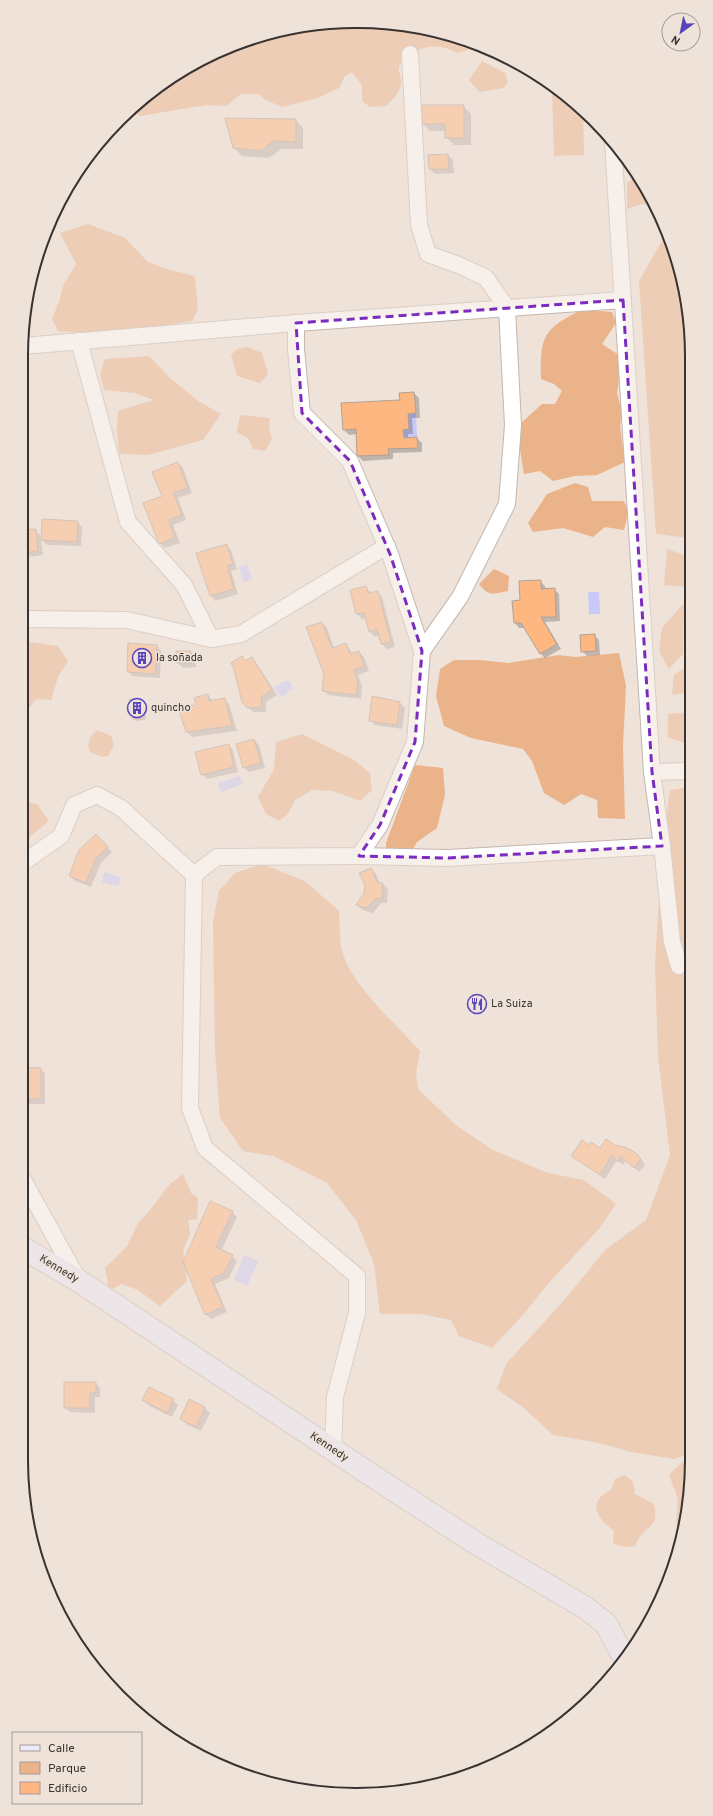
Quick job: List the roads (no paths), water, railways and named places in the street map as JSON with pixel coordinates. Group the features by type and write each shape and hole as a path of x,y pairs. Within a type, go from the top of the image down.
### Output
{"main road":[{"name":"Kennedy","path":"28,1251 79,1280 333,1450 474,1542 586,1608 606,1624 622,1653"}],"street":[{"path":"410,54 419,225 428,254 461,266 486,278 507,308 513,425 507,504 460,597 422,651"},
{"path":"614,153 652,772 662,846 672,942 679,966"},
{"path":"28,346 296,322 623,300"},
{"path":"296,322 296,349 302,413 350,461 386,546 422,651 415,742 380,825 359,856"},
{"path":"79,341 128,522 184,585 211,639"},
{"path":"28,620 127,620 211,639 241,634 386,546"},
{"path":"652,772 685,771"},
{"path":"28,859 60,836 74,805 97,795 121,808 194,875 190,1108 205,1148 357,1276 357,1313 335,1397 333,1450"},
{"path":"194,875 217,857 359,856 448,858 662,846"},
{"path":"28,1189 79,1280"}],"water":[{"path":"416,413 417,437 404,438 403,430 409,429 408,414"},
{"path":"248,565 252,580 243,582 239,567"},
{"path":"588,592 599,592 600,614 589,614"},
{"path":"282,682 290,682 293,688 282,697 274,688"},
{"path":"240,776 243,784 221,792 218,783"},
{"path":"104,872 121,877 118,886 102,882"},
{"path":"244,1255 258,1261 247,1286 234,1280"}],"place":[{"name":"la soñada","path":"142,658"},
{"name":"quincho","path":"137,708"},
{"name":"La Suiza","path":"477,1004"}]}
